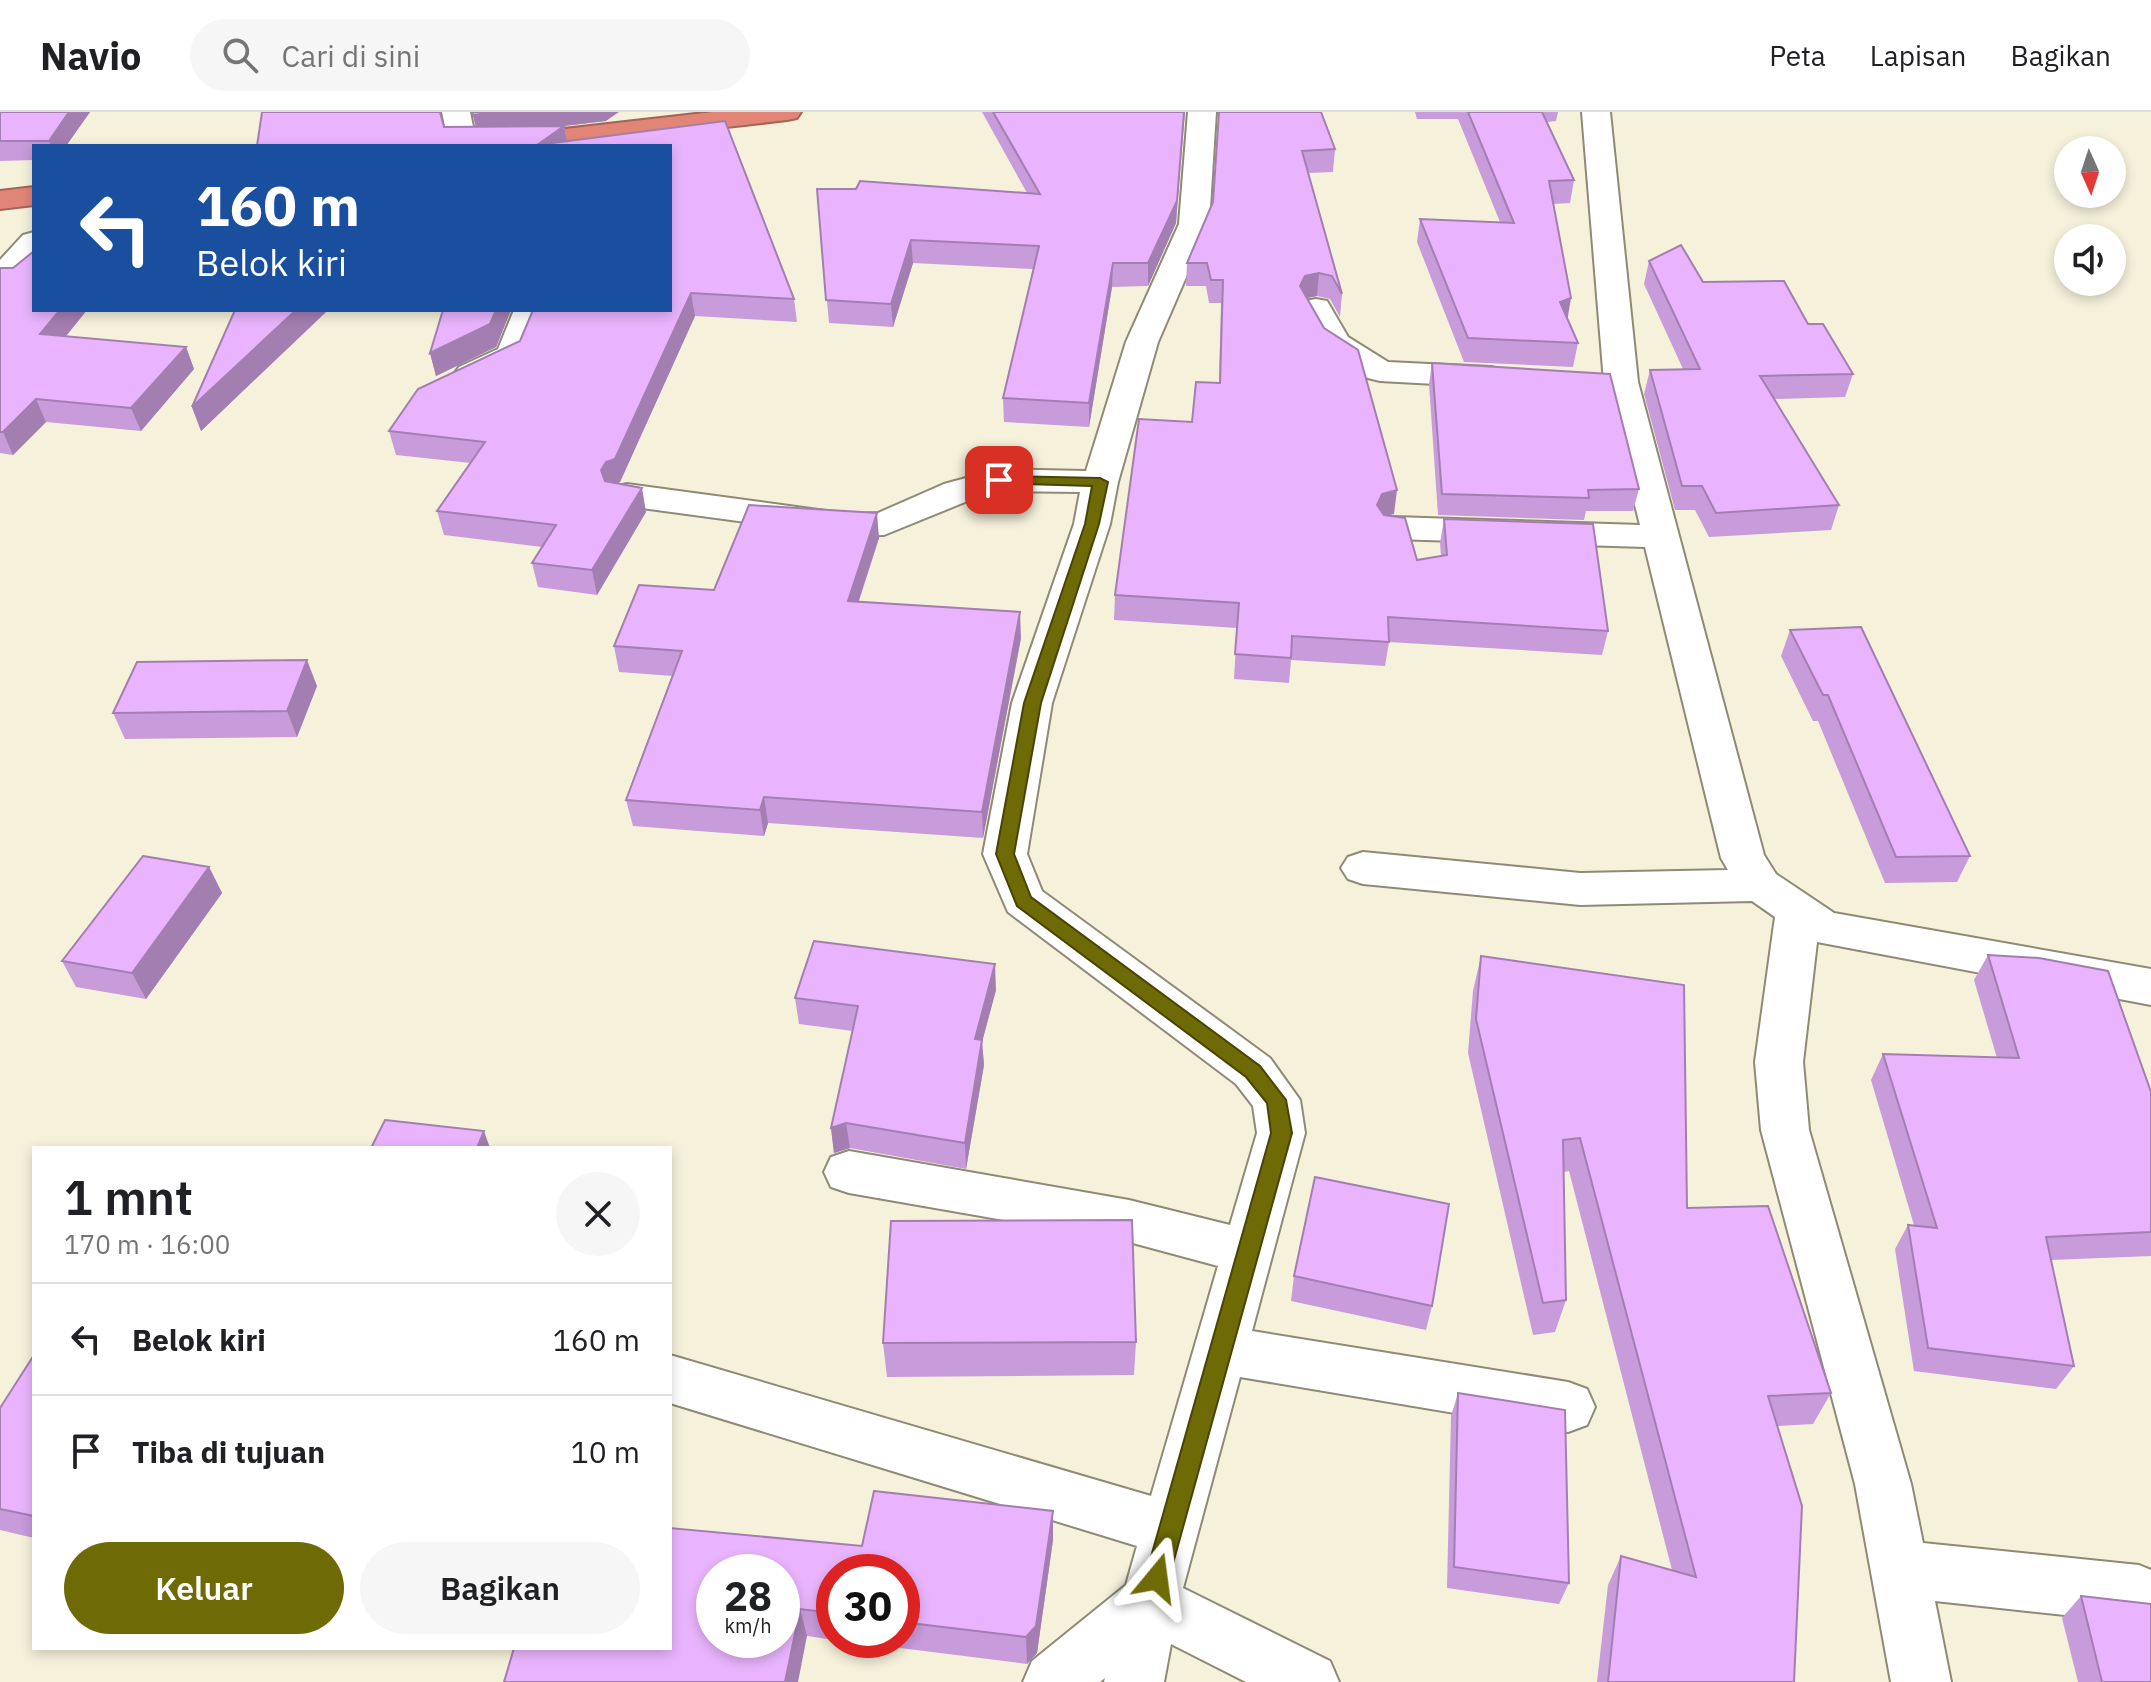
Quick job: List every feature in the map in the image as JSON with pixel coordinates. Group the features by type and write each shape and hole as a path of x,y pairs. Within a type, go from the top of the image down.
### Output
{"highway":[{"path":"521,144 592,140 787,112"},
{"path":"0,200 32,196"}],"street":[{"path":"456,112 463,144"},
{"path":"1134,1682 1150,1602 1281,1133 1276,1100 1253,1071 1024,901 1005,854 1032,703 1092,524 1100,482 1142,342 1194,224 1202,112"},
{"path":"1596,112 1605,381 1661,537 1743,858 1780,899 1822,927 2151,987"},
{"path":"0,279 32,243"},
{"path":"1316,308 1335,343 1380,371 1527,378"},
{"path":"444,388 512,355 529,312"},
{"path":"627,495 848,525 884,524 957,492 999,480 1100,482"},
{"path":"1394,528 1661,537"},
{"path":"1363,868 1580,889 1780,899"},
{"path":"1780,899 1779,1062 1785,1130 1883,1484 1921,1682"},
{"path":"849,1172 1129,1221 1248,1252"},
{"path":"1221,1350 1568,1407"},
{"path":"672,1380 1171,1529"},
{"path":"1900,1569 2139,1594"},
{"path":"1053,1682 1150,1602"},
{"path":"1150,1602 1309,1682"}],"building":[{"path":"0,112 69,112 49,141 0,141"},
{"path":"262,112 440,112 444,127 564,126 538,144 257,144"},
{"path":"993,112 1184,112 1177,201 1148,263 1113,263 1089,403 1003,398 1039,246 911,240 891,304 826,300 817,189 856,189 860,181 1040,194"},
{"path":"1219,112 1321,112 1335,149 1302,151 1342,294 1332,276 1319,273 1305,276 1300,286 1324,328 1358,350 1397,490 1382,494 1377,505 1384,515 1405,518 1417,560 1447,555 1444,519 1593,524 1608,631 1388,617 1389,642 1292,636 1291,658 1235,654 1239,603 1115,595 1139,419 1192,422 1196,382 1220,383 1223,280 1211,280 1207,263 1187,263 1213,202"},
{"path":"1468,112 1542,112 1574,180 1549,181 1571,298 1560,302 1578,343 1468,338 1420,219 1514,223"},
{"path":"725,121 794,299 691,293 615,459 606,462 601,470 605,481 642,488 592,570 532,563 556,525 437,511 485,442 389,431 418,389 520,341 532,312 672,312 672,144 545,144"},
{"path":"1681,245 1703,282 1784,281 1808,324 1823,324 1853,374 1760,376 1839,505 1716,513 1702,486 1682,486 1650,370 1700,369 1649,261"},
{"path":"32,253 32,312 58,312 40,334 186,347 131,408 36,399 0,432 0,268 13,268"},
{"path":"234,312 294,312 192,407"},
{"path":"442,312 495,312 490,324 430,353"},
{"path":"1432,363 1610,374 1639,489 1588,490 1589,498 1442,494"},
{"path":"749,505 877,513 848,601 1020,612 982,812 764,797 760,810 626,800 682,651 614,646 639,585 714,590"},
{"path":"1861,627 1970,856 1896,857 1828,695 1823,695 1790,630"},
{"path":"307,660 287,711 113,713 137,662"},
{"path":"143,856 209,867 132,973 62,961"},
{"path":"814,941 995,964 975,1039 982,1040 965,1143 846,1123 831,1128 858,1006 795,998"},
{"path":"1988,955 2039,958 2108,971 2151,1092 2151,1232 2046,1237 2074,1366 1928,1348 1908,1225 1937,1228 1883,1054 2019,1058"},
{"path":"1481,956 1684,985 1687,1208 1768,1206 1831,1393 1768,1396 1802,1506 1794,1682 1608,1682 1621,1556 1696,1577 1580,1138 1563,1140 1566,1300 1543,1303 1476,1019"},
{"path":"385,1120 484,1131 478,1146 372,1146"},
{"path":"1315,1177 1449,1204 1432,1306 1294,1276"},
{"path":"1132,1220 1136,1342 883,1343 891,1221"},
{"path":"32,1358 32,1516 0,1509 0,1408"},
{"path":"1458,1393 1565,1410 1569,1583 1454,1567"},
{"path":"874,1491 1053,1511 1036,1626 1026,1637 920,1624 920,1554 816,1554 816,1611 800,1609 800,1554 696,1554 696,1658 790,1658 785,1682 504,1682 513,1650 672,1650 672,1528 862,1546"},
{"path":"2081,1596 2151,1604 2151,1682 2102,1682"}],"route":[{"path":"999,480 1100,482 1092,524 1032,703 1005,854 1024,901 1253,1071 1276,1100 1281,1133 1157,1578"}]}
